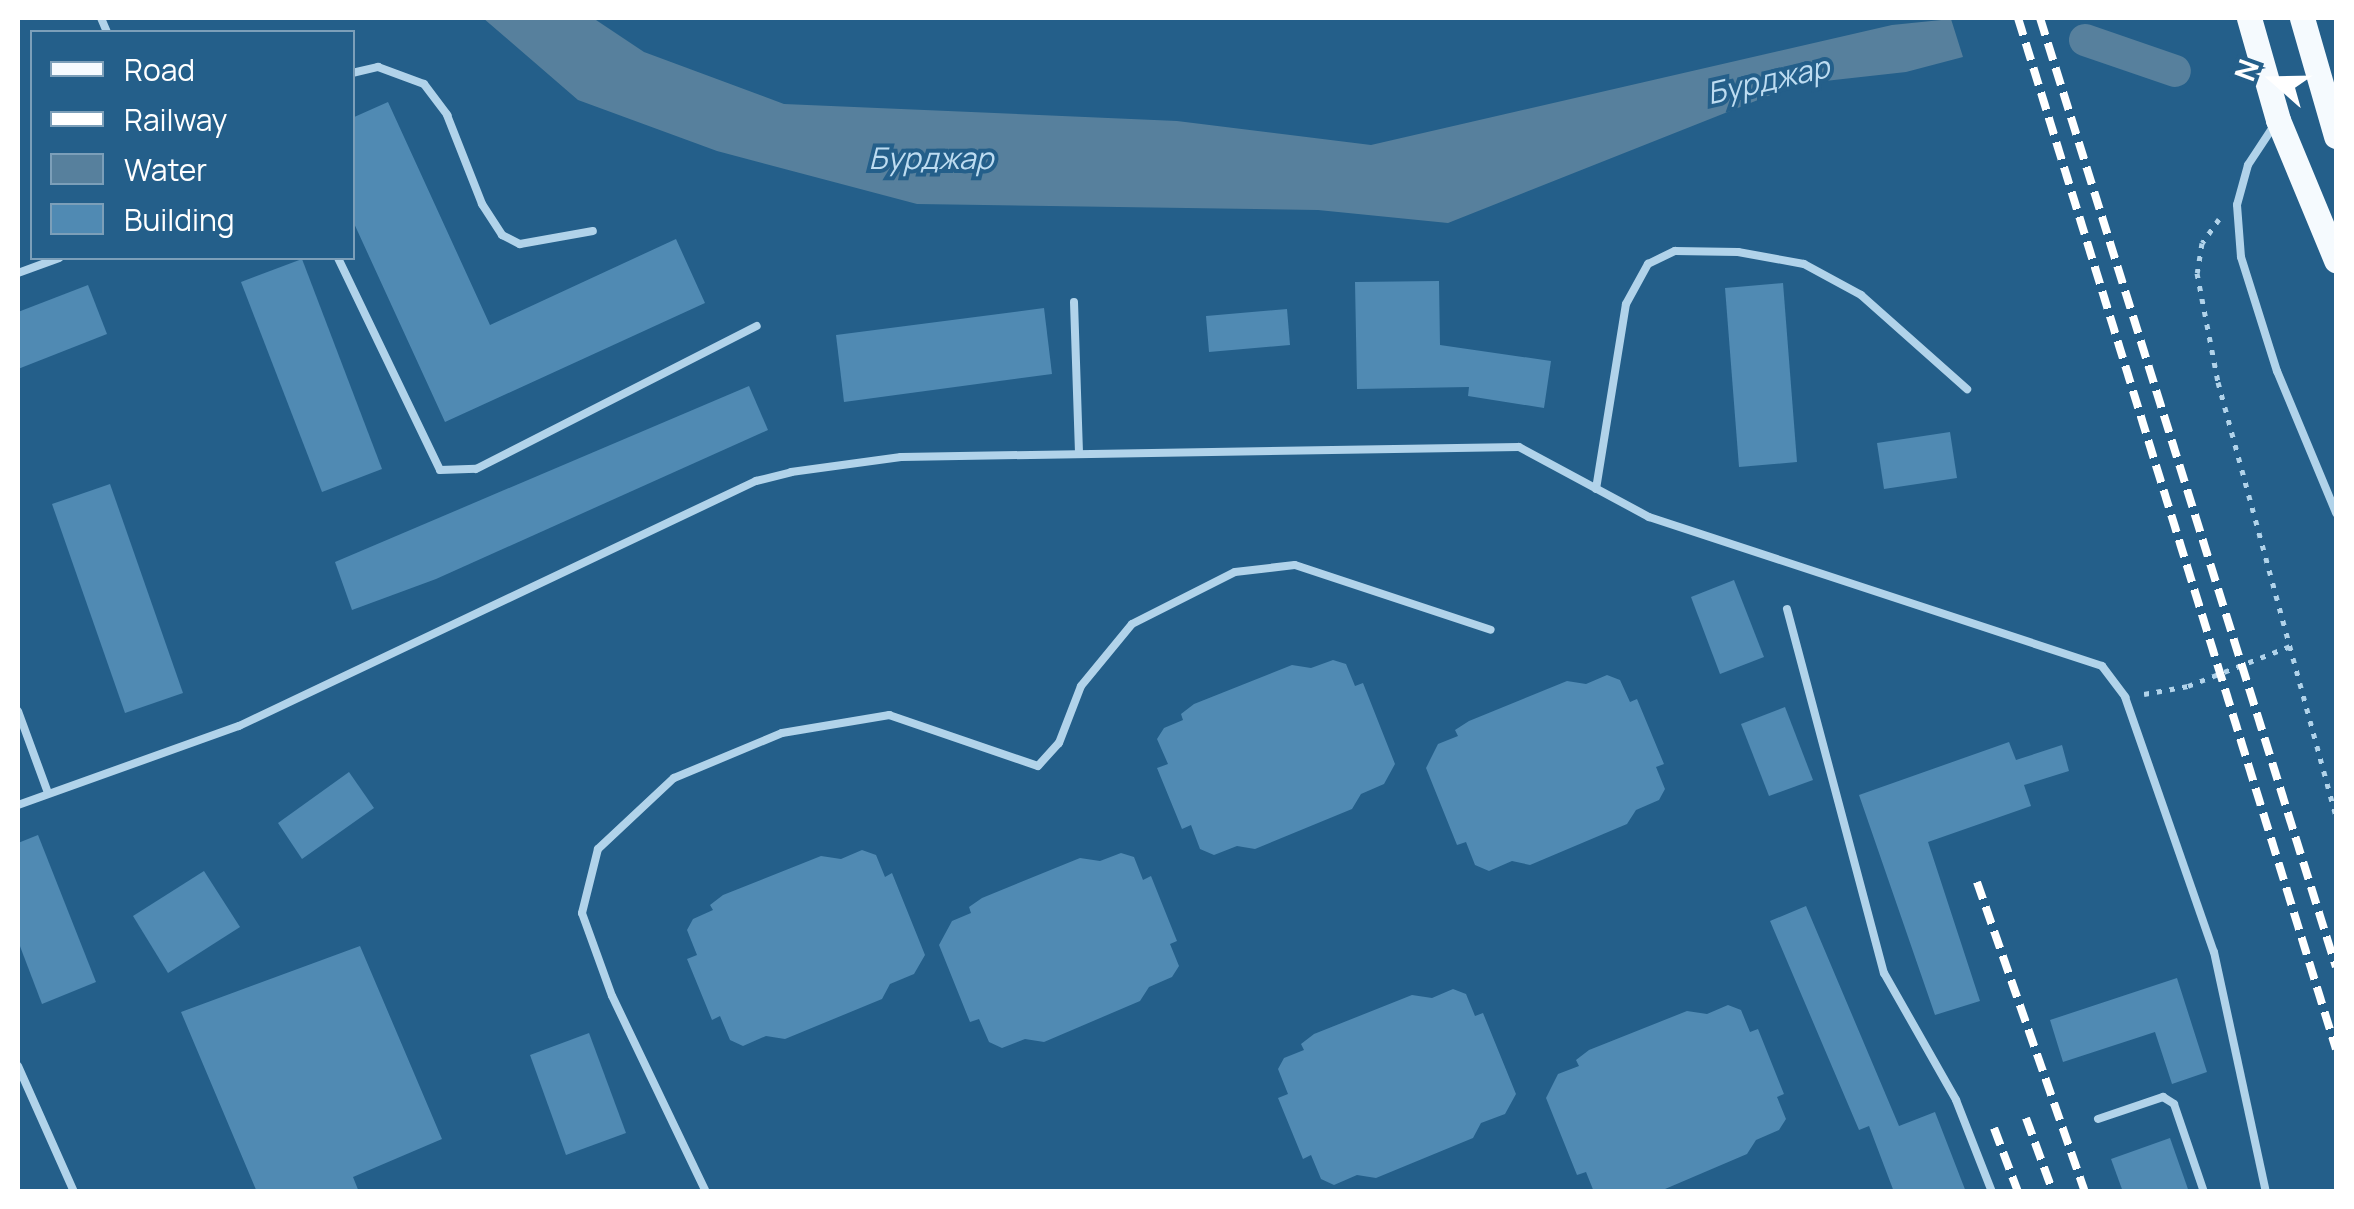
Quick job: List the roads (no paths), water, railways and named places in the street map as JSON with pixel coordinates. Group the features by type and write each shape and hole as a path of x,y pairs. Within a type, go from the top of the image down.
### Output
{"main road":[{"path":"2249,18 2278,120 2336,260"},
{"path":"2302,18 2336,136"}],"lane":[{"path":"355,72 378,68 424,84 447,115 482,204 502,235 520,244 592,230"},
{"path":"2278,120 2248,165 2237,205 2241,257 2277,372 2336,513"},
{"path":"1596,489 1626,304 1648,264 1675,251 1738,252 1804,264 1861,295 1968,389"},
{"path":"18,273 54,260"},
{"path":"339,260 440,470 476,469 758,326"},
{"path":"1074,302 1079,454"},
{"path":"18,805 239,726 482,616 756,482 865,460 1519,447 1649,517 2102,666 2125,698 2214,952 2266,1192"},
{"path":"706,1192 612,996 582,913 598,849 674,778 782,733 889,715 1038,766 1059,743 1081,686 1132,624 1235,572 1294,564 1490,630"},
{"path":"1787,608 1884,972 1956,1100 1992,1192"},
{"path":"18,711 48,793"},
{"path":"18,1069 74,1192"},
{"path":"2098,1119 2164,1097 2174,1104 2204,1192"}],"water":[{"name":"Бурджар","path":"483,18 593,18 644,52 784,104 1177,121 1371,145 1892,25 1951,19 1963,57 1906,72 1798,84 1448,223 1318,210 917,204 717,151 578,100"}],"waterway":[{"name":"Бурджар","path":"2085,40 2175,71"}],"railway":[{"path":"2018,18 2336,1049"},
{"path":"2040,18 2336,967"},
{"path":"1977,882 2085,1192"},
{"path":"2026,1118 2053,1192"},
{"path":"1994,1128 2018,1192"}]}
